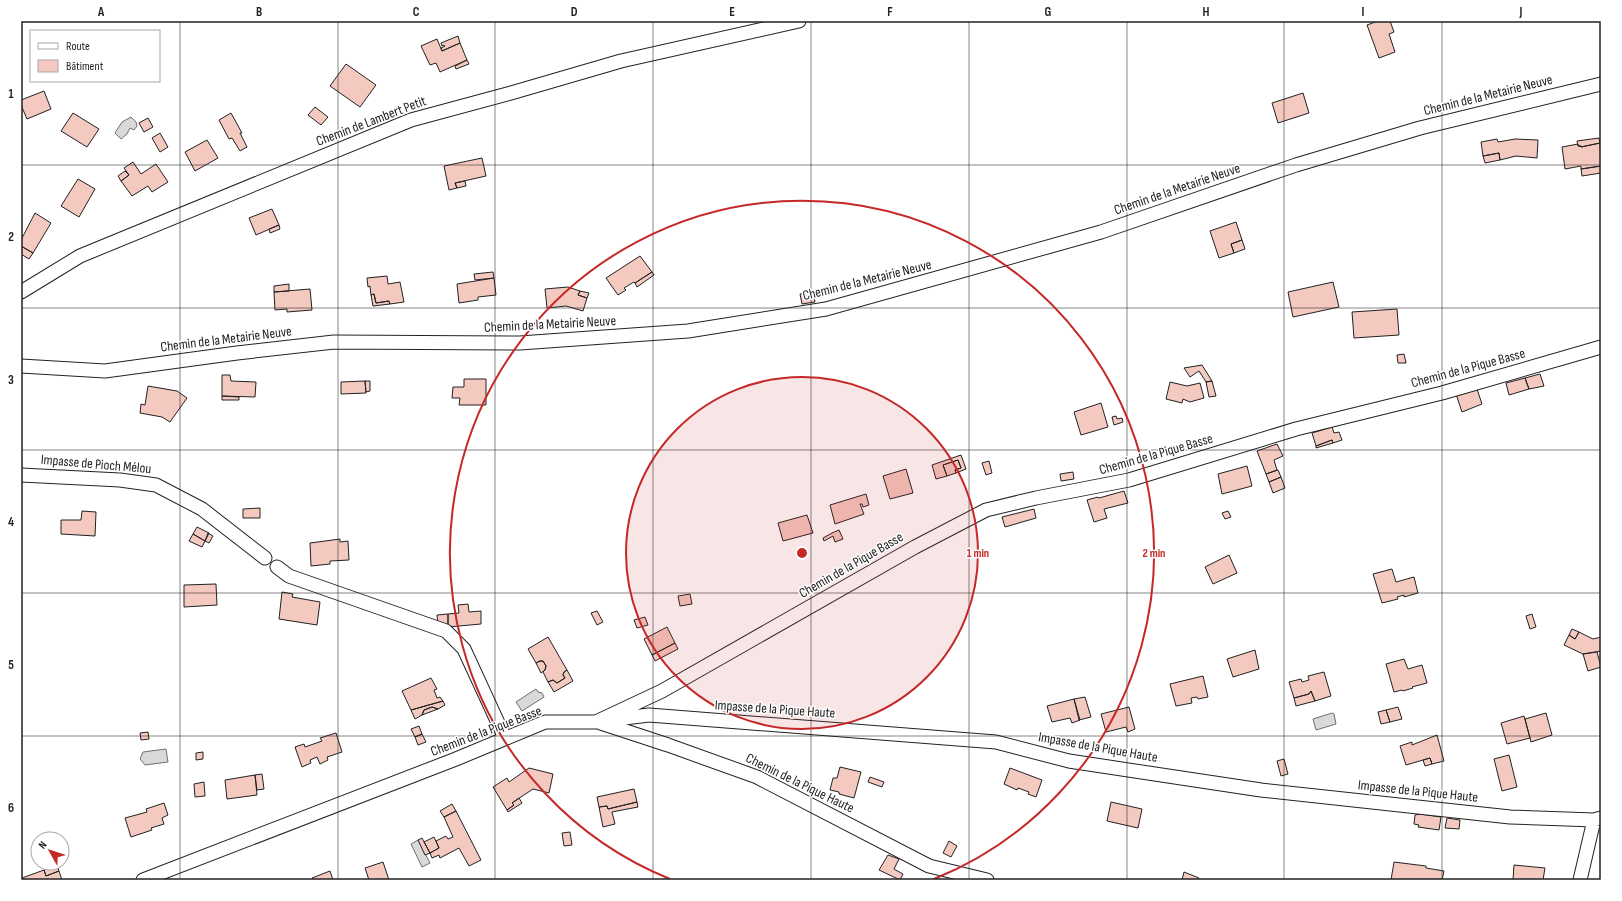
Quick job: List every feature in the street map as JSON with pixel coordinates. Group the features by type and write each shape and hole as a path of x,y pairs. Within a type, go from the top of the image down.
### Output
{"street":[{"name":"Chemin de Lambert Petit","path":"21,292 80,256 411,120 621,61 799,21"},
{"name":"Chemin de la Metairie Neuve","path":"21,366 105,371 334,342 527,343 688,331 826,309 1101,232 1296,165 1420,128 1601,84"},
{"name":"Chemin de la Pique Basse","path":"143,880 456,759 545,722 596,722 662,691 915,547 986,510 1036,498 1129,480 1296,429 1442,392 1601,347"},
{"name":"Impasse de Pioch Mélou","path":"21,475 120,480 156,485 202,508 265,558"},
{"path":"277,567 289,576 446,631 464,649 505,738"},
{"name":"Impasse de la Pique Haute","path":"596,722 649,715 996,742 1068,761 1261,790 1510,817 1598,819"},
{"name":"Chemin de la Pique Haute","path":"596,722 668,745 757,777 929,866 987,880"},
{"path":"1580,880 1598,819"}],"shaded area":[{"path":"131,117 136,122 137,126 134,130 130,128 127,134 121,139 115,133 122,122"},
{"path":"536,689 538,692 542,693 544,697 522,711 516,702"},
{"path":"1332,713 1334,714 1336,724 1316,730 1313,719"},
{"path":"166,749 168,762 145,765 140,759 143,752"},
{"path":"418,840 430,863 422,867 411,844"}],"building":[{"path":"1378,21 1390,21 1394,32 1389,34 1395,52 1379,58 1367,25"},
{"path":"458,36 460,43 442,51 441,48 445,46 442,46 441,43"},
{"path":"437,39 442,51 460,43 467,60 440,72 436,63 430,65 421,46"},
{"path":"467,60 469,64 456,69 455,66"},
{"path":"346,64 376,85 360,107 330,86"},
{"path":"44,91 51,109 27,119 21,105 21,100"},
{"path":"1303,93 1309,113 1278,123 1272,103"},
{"path":"315,107 328,117 321,125 308,115"},
{"path":"73,113 99,129 87,147 61,131"},
{"path":"231,113 242,133 240,133 247,147 240,151 232,138 229,139 219,120"},
{"path":"148,118 153,127 144,132 139,123"},
{"path":"160,133 168,147 160,152 152,138"},
{"path":"1599,138 1600,143 1581,147 1578,146 1577,141"},
{"path":"1497,139 1498,142 1515,139 1538,140 1537,158 1516,156 1500,160 1499,153 1483,156 1481,142"},
{"path":"207,140 218,158 195,171 185,152"},
{"path":"1600,143 1601,166 1581,169 1581,166 1565,169 1562,147 1578,144 1578,146 1581,147"},
{"path":"1499,153 1500,160 1485,163 1483,156"},
{"path":"482,158 486,176 455,183 457,188 449,190 444,166"},
{"path":"133,162 141,174 156,164 168,182 152,192 148,186 132,196 121,181 129,175 124,168"},
{"path":"1601,166 1601,173 1582,176 1581,169"},
{"path":"125,171 129,175 121,181 118,176"},
{"path":"78,179 95,189 79,217 61,206"},
{"path":"465,181 466,186 457,188 455,183"},
{"path":"272,209 279,225 256,235 249,218"},
{"path":"35,213 51,223 33,253 21,246 21,240"},
{"path":"1236,222 1242,240 1231,244 1234,253 1219,258 1210,231"},
{"path":"279,225 280,229 270,233 269,229"},
{"path":"1242,240 1245,249 1234,253 1231,244"},
{"path":"21,246 33,253 29,259 21,254"},
{"path":"640,256 652,272 624,288 626,290 618,295 606,278"},
{"path":"493,272 494,278 475,280 474,274"},
{"path":"652,272 654,275 637,287 635,283"},
{"path":"387,276 388,284 400,282 404,302 390,304 389,301 376,303 374,294 371,295 370,286 368,287 367,278"},
{"path":"494,278 496,295 478,297 478,300 459,303 457,284"},
{"path":"1333,282 1339,307 1293,317 1288,292"},
{"path":"289,284 289,291 274,292 274,286"},
{"path":"568,287 580,291 578,295 587,298 583,311 566,306 547,308 545,289"},
{"path":"310,289 312,310 287,312 287,309 275,310 274,292"},
{"path":"580,291 589,293 587,298 578,295"},
{"path":"813,291 815,302 802,304 800,294"},
{"path":"374,294 376,303 389,301 390,304 373,306 371,295"},
{"path":"1397,309 1399,335 1354,338 1352,312"},
{"path":"1404,354 1406,363 1398,363 1397,355"},
{"path":"1202,365 1212,381 1206,382 1199,371 1190,377 1184,368"},
{"path":"1540,374 1544,386 1529,389 1525,378"},
{"path":"222,375 230,375 231,381 256,382 255,397 222,396"},
{"path":"1525,378 1529,389 1509,395 1506,383"},
{"path":"464,379 486,379 486,405 459,405 460,398 452,398 453,387 464,387"},
{"path":"365,381 370,381 370,391 366,392"},
{"path":"365,381 366,393 341,394 341,382"},
{"path":"1212,381 1216,396 1209,397 1206,382"},
{"path":"1170,382 1187,386 1200,383 1204,398 1190,402 1183,399 1182,403 1166,399"},
{"path":"148,386 177,391 187,398 170,422 162,417 140,413 141,404 145,405"},
{"path":"1477,389 1482,404 1462,412 1456,394"},
{"path":"222,396 239,397 239,400 222,400"},
{"path":"1101,403 1108,427 1081,435 1074,412"},
{"path":"1116,416 1117,419 1122,418 1123,422 1114,425 1112,417"},
{"path":"1332,427 1334,433 1339,432 1342,440 1333,443 1332,440 1316,446 1312,433"},
{"path":"1332,440 1333,443 1316,448 1316,446"},
{"path":"1277,444 1283,456 1274,460 1277,470 1266,474 1257,451"},
{"path":"961,455 966,469 956,473 955,470 961,468 958,460 943,465 947,476 936,479 932,465"},
{"path":"958,460 961,468 955,470 956,473 947,476 943,465"},
{"path":"989,461 992,473 986,475 982,463"},
{"path":"1247,466 1252,486 1222,494 1218,474"},
{"path":"906,469 913,493 890,499 883,476"},
{"path":"1278,470 1281,477 1269,482 1266,474"},
{"path":"1073,472 1074,479 1061,481 1060,474"},
{"path":"1281,477 1285,488 1273,493 1269,482"},
{"path":"1124,491 1128,503 1104,509 1107,518 1094,522 1087,500"},
{"path":"866,494 869,505 863,507 862,504 860,504 864,514 835,524 830,505"},
{"path":"260,508 260,518 243,518 243,509"},
{"path":"1034,509 1036,518 1005,527 1002,517"},
{"path":"82,511 96,512 95,536 61,534 61,520 81,520"},
{"path":"1228,511 1231,517 1225,519 1222,513"},
{"path":"807,515 813,533 783,541 778,523"},
{"path":"197,527 209,533 205,541 193,534"},
{"path":"839,530 843,539 835,542 833,536 824,541 823,538"},
{"path":"208,533 213,536 209,543 205,541"},
{"path":"193,534 205,541 202,547 189,541"},
{"path":"340,539 340,542 348,541 349,560 330,561 330,564 311,566 310,543"},
{"path":"1229,555 1237,573 1213,584 1205,567"},
{"path":"1392,569 1396,582 1414,577 1418,593 1404,597 1404,595 1397,597 1398,599 1382,603 1373,574"},
{"path":"216,584 217,605 184,607 184,585"},
{"path":"282,592 293,594 292,597 320,602 317,625 279,619"},
{"path":"690,594 692,604 680,606 678,596"},
{"path":"468,604 469,612 481,611 481,624 448,627 448,614 459,613 458,605"},
{"path":"597,611 603,622 597,625 591,613"},
{"path":"448,614 448,625 438,624 437,615"},
{"path":"1532,614 1536,627 1530,629 1526,616"},
{"path":"645,617 648,625 637,628 634,620"},
{"path":"667,627 675,643 652,655 644,639"},
{"path":"1572,629 1579,632 1575,639 1569,635"},
{"path":"1579,632 1593,639 1601,637 1601,651 1583,654 1564,645 1569,635 1575,639"},
{"path":"548,637 567,670 563,675 565,678 557,683 553,680 548,682 543,672 546,666 543,661 536,663 528,649"},
{"path":"675,643 678,649 655,661 652,655"},
{"path":"1255,650 1259,669 1233,677 1227,659"},
{"path":"1597,652 1601,667 1588,671 1583,654"},
{"path":"1404,659 1408,669 1422,665 1427,683 1403,691 1394,692 1386,664"},
{"path":"543,661 546,666 545,670 541,673 536,663"},
{"path":"567,670 573,681 554,692 548,682 553,680 557,683 565,678 563,675"},
{"path":"1324,672 1331,696 1315,701 1311,691 1309,694 1294,698 1289,682 1301,679 1302,682 1309,680 1308,676"},
{"path":"1203,676 1208,697 1198,699 1197,697 1191,698 1192,703 1176,706 1170,684"},
{"path":"431,678 437,689 434,690 437,698 440,697 443,701 411,710 402,691"},
{"path":"1311,691 1315,701 1296,706 1294,698 1309,694"},
{"path":"1085,697 1091,717 1079,720 1074,699"},
{"path":"1074,699 1080,720 1072,723 1070,718 1052,722 1047,706"},
{"path":"443,701 445,705 438,709 432,707 424,710 422,715 415,719 411,710"},
{"path":"432,707 438,709 422,715 424,710"},
{"path":"1129,707 1135,729 1128,732 1126,727 1106,732 1101,714"},
{"path":"1398,707 1402,719 1390,722 1386,710"},
{"path":"1386,710 1390,722 1381,724 1378,712"},
{"path":"1546,713 1552,735 1531,742 1525,719"},
{"path":"1524,716 1530,738 1507,744 1501,723"},
{"path":"419,726 422,734 415,737 411,729"},
{"path":"148,732 149,739 141,740 140,733"},
{"path":"336,733 342,752 327,757 328,760 320,764 317,757 310,760 311,763 302,767 295,747 304,744 305,747 322,741 320,738"},
{"path":"422,734 426,742 418,745 415,737"},
{"path":"1437,735 1444,761 1432,764 1430,758 1406,765 1400,746 1412,742 1412,745"},
{"path":"203,752 203,759 196,760 196,753"},
{"path":"1509,755 1517,787 1502,791 1494,759"},
{"path":"1430,758 1432,764 1425,766 1423,760"},
{"path":"1284,759 1288,774 1281,776 1277,761"},
{"path":"840,767 861,772 854,798 830,790 833,778 837,778"},
{"path":"529,768 553,774 549,793 533,789 512,803 514,805 507,810 493,787 507,778 509,782"},
{"path":"1010,768 1042,780 1036,797 1028,794 1029,792 1018,788 1017,790 1004,784"},
{"path":"262,774 264,789 257,790 255,775"},
{"path":"255,775 257,795 227,799 225,780"},
{"path":"870,777 884,782 882,787 868,782"},
{"path":"204,782 205,796 195,797 194,784"},
{"path":"634,789 637,802 608,809 607,806 599,807 597,797"},
{"path":"519,798 522,803 508,812 507,810 514,805 512,803"},
{"path":"637,802 638,807 612,812 615,824 603,827 599,807 607,806 608,809"},
{"path":"1111,802 1142,809 1138,828 1107,821"},
{"path":"164,803 168,815 162,818 164,824 131,837 125,818 147,812 146,809"},
{"path":"452,804 456,811 444,817 440,811"},
{"path":"456,811 481,860 469,866 459,848 440,858 439,855 432,858 430,853 439,848 436,841 446,836 448,839 453,837 444,817"},
{"path":"1420,814 1441,817 1439,830 1418,827 1419,825 1414,824 1415,815"},
{"path":"1447,818 1460,820 1459,829 1445,828"},
{"path":"570,832 572,845 564,846 562,833"},
{"path":"434,837 439,848 430,853 424,842"},
{"path":"422,838 430,853 425,855 418,840"},
{"path":"949,841 957,846 951,857 943,853"},
{"path":"888,855 899,859 894,869 903,874 900,880 879,870"},
{"path":"383,862 389,880 369,880 365,868"},
{"path":"1394,862 1426,866 1426,868 1444,871 1442,880 1391,880"},
{"path":"1514,865 1545,868 1543,880 1513,880"},
{"path":"41,871 44,871 46,876 59,871 62,880 23,880 22,878"},
{"path":"44,871 59,871 46,876"},
{"path":"330,871 333,880 313,880 312,878"},
{"path":"1184,872 1199,878 1199,880 1182,880"}]}
